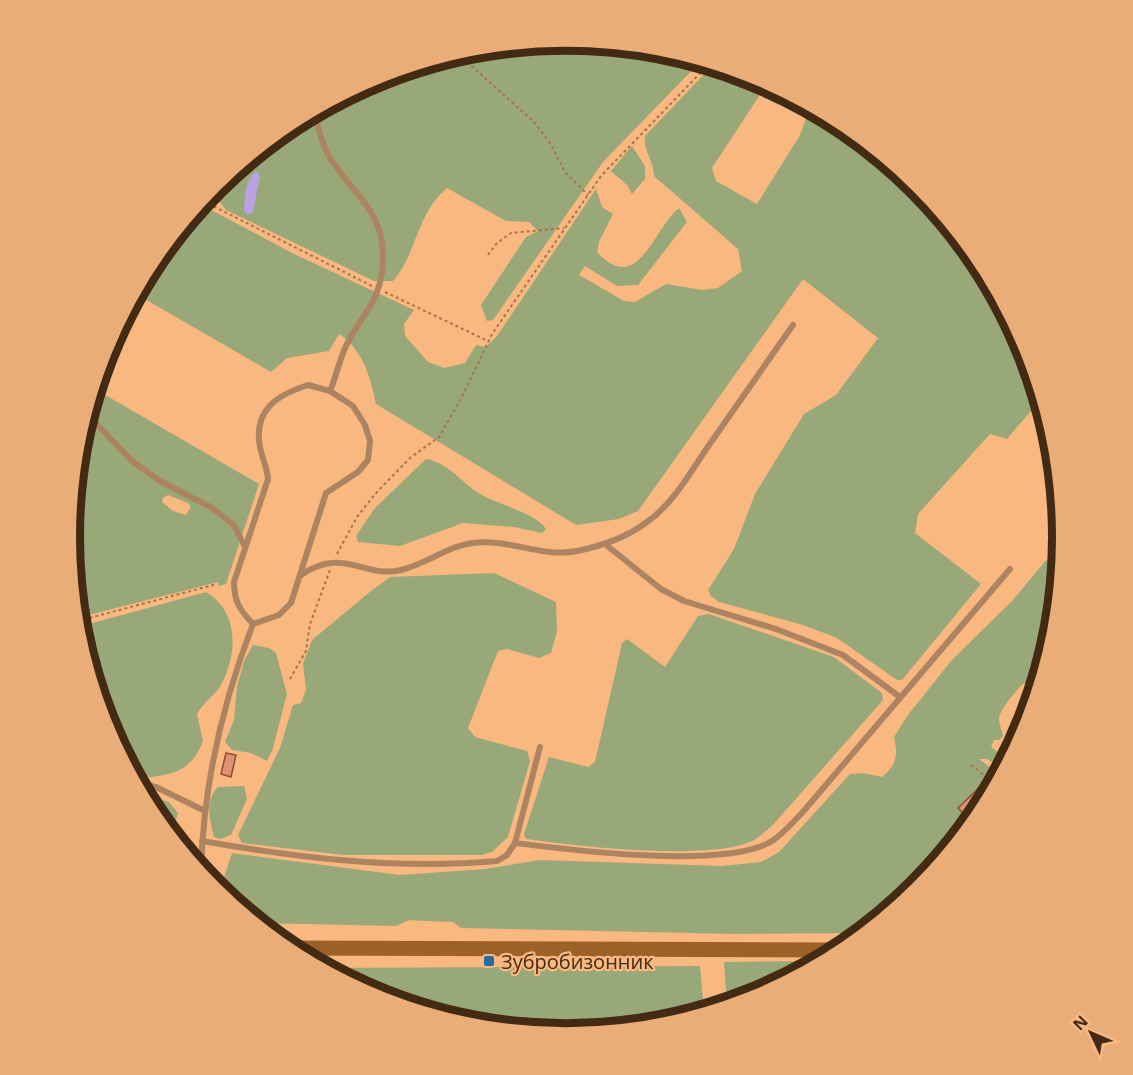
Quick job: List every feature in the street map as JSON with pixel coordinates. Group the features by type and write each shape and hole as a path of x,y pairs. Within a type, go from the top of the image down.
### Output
{"main road":[{"path":"306,948 824,950"}],"lane":[{"path":"317,120 320,138 329,161 368,206 383,245 383,266 377,288 345,349 330,391"},
{"path":"301,575 322,563 333,562 385,571 400,571 450,548 474,542 500,543 554,552 573,552 605,544 630,533 661,510 680,487 793,325"},
{"path":"308,385 330,391 353,406 365,425 370,441 368,460 358,472 326,493 291,603 279,615 253,624 240,610 234,598 234,582 268,479 258,435 260,423 268,409 283,393 308,385"},
{"path":"94,422 132,461 160,482 212,508 234,525 245,547"},
{"path":"605,544 661,589 684,601 776,629 843,655 900,698"},
{"path":"515,843 575,851 665,856 748,850 771,842 802,813 1010,569"},
{"path":"201,858 204,810 211,766 232,680 253,624"},
{"path":"202,841 350,863 397,865 497,861 507,855 515,843 540,747"},
{"path":"147,784 204,810"}],"path":[{"path":"466,61 534,122 550,143 565,172 588,195"},
{"path":"290,680 306,651 310,624 344,538 375,494 410,458 439,437 462,397 489,341 588,195 615,161 702,71"},
{"path":"211,206 489,341"},
{"path":"488,255 497,243 511,233 564,228"},
{"path":"87,619 217,584"},
{"path":"972,765 989,779"}],"green space":[{"path":"566,51 630,55 694,69 603,162 493,320 487,321 481,305 526,237 538,231 529,222 506,221 447,188 429,209 408,258 393,281 374,281 226,210 218,200 222,193 270,152 323,116 380,88 441,68 503,55"},
{"path":"706,72 762,92 712,168 716,181 757,204 800,135 807,115 863,152 911,193 971,267 1003,322 1016,351 1034,407 1007,439 990,434 918,514 915,533 981,584 902,680 897,680 837,638 803,625 719,602 711,596 708,590 734,549 755,494 804,414 836,395 878,338 803,279 638,511 619,519 576,525 376,404 368,374 360,356 339,334 329,351 287,358 271,372 143,298 181,241 208,208 294,254 414,310 404,324 405,336 428,362 444,368 465,363 476,345 486,347 497,336 596,189 602,207 613,214 599,242 597,252 611,264 623,267 634,263 644,255 679,208 687,222 638,285 617,286 585,266 579,275 624,301 635,302 666,284 702,290 718,288 742,271 738,249 654,176 645,136"},
{"path":"632,146 645,166 645,179 632,194 627,185 611,171"},
{"path":"102,393 259,484 226,584 218,586 218,582 86,616 81,569 81,506 89,443","holes":["168,495 188,503 191,507 186,515 173,511 162,502 163,498"]},
{"path":"426,459 448,468 487,498 534,518 546,529 542,533 514,527 463,523 400,546 358,542 356,536 375,508"},
{"path":"1053,553 1044,632 1029,687 1024,683 1008,701 999,717 1003,736 999,740 994,740 991,747 999,753 999,760 996,765 987,759 979,759 994,770 952,834 911,882 849,933 735,934 461,928 453,922 409,920 396,926 270,923 222,882 232,853 400,875 485,869 540,860 722,866 761,862 779,852 850,774 863,773 882,777 887,772 895,759 894,737 908,715 951,661 1012,601"},
{"path":"494,573 556,602 557,631 551,653 539,658 507,649 498,651 468,728 475,737 527,751 530,761 508,837 492,852 482,855 344,855 242,843 238,835 280,748 293,705 301,703 306,690 303,664 312,640 390,577"},
{"path":"206,592 225,610 232,634 227,673 221,685 197,714 203,741 198,753 184,767 176,772 143,778 117,724 106,694 88,624"},
{"path":"709,614 834,657 882,693 883,700 772,826 754,840 734,847 677,851 609,848 526,839 524,834 549,757 588,767 595,762 622,643 627,639 665,667 698,616"},
{"path":"253,645 269,648 276,653 287,694 273,748 267,761 251,753 232,750 225,742 234,720 237,687 244,661"},
{"path":"244,786 247,799 231,835 220,839 214,837 209,810 214,792 218,787"},
{"path":"156,798 169,802 178,813 174,825"},
{"path":"806,961 753,987 726,997 724,962"},
{"path":"700,966 703,1004 661,1015 598,1023 566,1024 503,1020 472,1015 410,998 340,968"}],"shaded area":[{"path":"256,171 260,176 253,212 247,215 244,210 246,189"}],"building":[{"path":"226,753 236,755 231,777 221,774"},
{"path":"984,783 986,785 966,816 958,808"}],"place":[{"name":"Зубробизонник","path":"489,961"}]}
